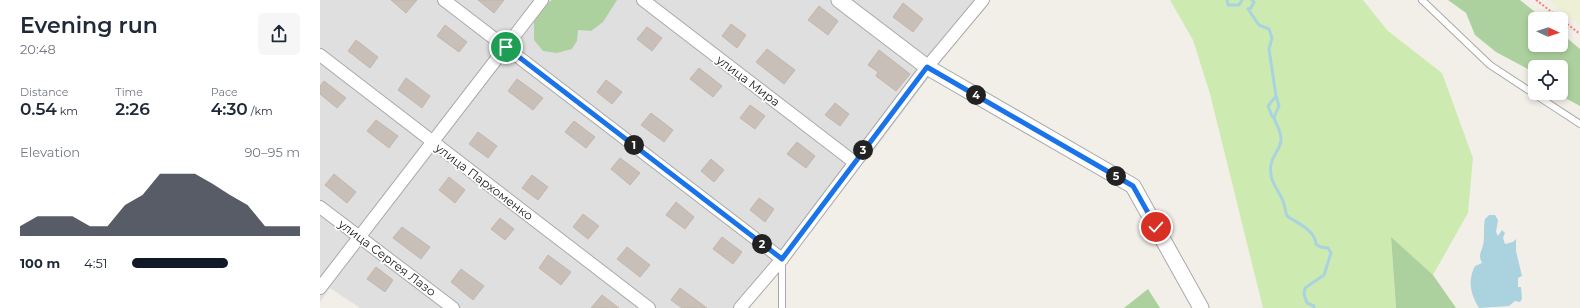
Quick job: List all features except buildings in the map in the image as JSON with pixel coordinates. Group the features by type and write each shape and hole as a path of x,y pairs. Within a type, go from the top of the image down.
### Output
{"street":[{"path":"444,0 782,259"},
{"path":"320,288 358,236 542,0"},
{"name":"улица Мира","path":"643,0 854,162"},
{"path":"840,0 927,67 1133,186 1202,308"},
{"path":"740,308 782,259 927,67 983,0"},
{"name":"улица Пархоменко","path":"320,55 649,308"},
{"name":"улица Сергея Лазо","path":"320,208 453,308"}],"lane":[{"path":"1422,0 1490,65 1580,124"},
{"path":"782,259 782,308"}],"path":[{"path":"1536,0 1552,12"},
{"path":"1568,25 1580,34"}],"shaded area":[{"path":"320,0 987,0 872,153 740,308 360,308 330,288 320,302"}],"green space":[{"path":"552,0 617,0 603,22 591,31 578,30 577,41 572,49 557,53 543,51 534,40 534,18 544,5"},
{"path":"1170,0 1363,0 1388,31 1442,73 1473,158 1468,213 1433,275 1391,238 1396,308 1263,308 1210,94 1193,40"},
{"path":"1448,0 1520,0 1535,12 1528,12 1528,52 1568,52 1568,39 1580,49 1580,106 1568,100 1568,60 1528,60 1528,69 1496,52 1475,35 1466,13"},
{"path":"1548,0 1580,0 1580,25 1568,16 1568,12 1563,12"},
{"path":"1391,237 1433,275 1456,308 1396,308"},
{"path":"1148,289 1160,308 1124,308"}],"water":[{"path":"1489,215 1495,215 1498,220 1496,232 1498,236 1502,230 1505,233 1503,238 1505,244 1513,242 1516,239 1516,251 1522,276 1518,278 1518,287 1521,287 1522,299 1520,302 1515,301 1509,306 1479,308 1472,293 1471,277 1475,266 1482,263 1480,256 1484,242 1484,222"}],"waterway":[{"path":"1227,0 1228,5 1239,5 1242,0"},
{"path":"1252,0 1254,2 1251,8 1248,9 1259,25 1269,29 1272,38 1269,49 1276,96 1268,106 1280,132 1281,139 1280,145 1272,160 1271,175 1274,185 1283,201 1287,216 1309,231 1315,239 1316,244 1320,247 1328,248 1331,253 1324,275 1305,288 1304,294 1307,303 1314,306 1314,308"},
{"path":"1274,117 1279,106 1276,96"}],"route":[{"path":"506,47 782,259 927,67 1133,186 1156,227"}]}
